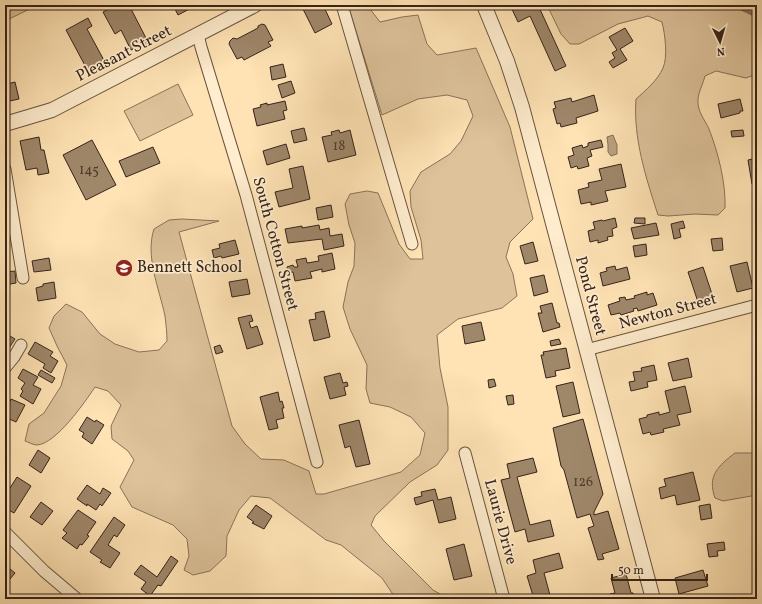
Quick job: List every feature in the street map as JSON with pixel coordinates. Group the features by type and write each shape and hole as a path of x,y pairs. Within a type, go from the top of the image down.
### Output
{"street":[{"name":"Pleasant Street","path":"5,124 52,110 256,5"},
{"path":"342,5 412,244"},
{"name":"Pond Street","path":"484,5 507,61 522,107 653,599"},
{"name":"South Cotton Street","path":"198,35 246,195 317,462"},
{"path":"5,169 23,278"},
{"name":"Newton Street","path":"586,350 757,305"},
{"path":"5,368 21,345"},
{"name":"Laurie Drive","path":"465,453 504,599"},
{"path":"5,532 44,571 78,599"}],"shaded area":[{"path":"5,5 38,5 5,21"},
{"path":"348,5 367,5 380,22 418,15 427,44 437,55 476,48 510,127 533,219 510,242 506,257 513,274 517,296 502,308 458,319 437,335 440,368 448,407 448,450 437,465 410,482 375,516 371,525 384,541 433,590 449,599 396,599 382,578 341,545 326,540 270,498 251,496 239,510 227,536 226,556 210,571 193,575 184,570 189,556 187,539 173,525 132,507 120,487 134,460 128,451 112,439 111,426 121,405 108,391 95,387 61,430 45,443 35,445 25,441 29,424 44,413 61,386 67,365 49,328 54,316 66,304 82,312 100,334 115,344 139,352 159,350 167,341 165,316 152,261 152,239 154,229 169,220 182,219 219,221 179,232 232,426 245,444 261,459 284,460 309,471 316,494 324,494 401,472 420,455 425,433 411,417 390,407 370,403 366,389 367,365 350,329 343,307 348,282 354,266 355,243 349,225 345,204 350,194 367,191 378,193 399,244 410,259 423,259 421,240 411,207 410,191 421,172 450,154 461,141 473,116 467,100 447,95 418,99 382,115"},
{"path":"547,5 757,5 757,74 746,78 716,71 705,76 698,97 699,108 709,129 723,178 725,208 718,215 658,215 649,187 638,143 636,128 636,99 661,73 665,63 666,52 662,22 648,16 618,24 579,44 570,44 561,34"},
{"path":"178,84 193,115 140,141 124,111"},
{"path":"613,135 617,145 617,154 611,156 608,152 607,137"},
{"path":"735,453 753,453 757,456 757,495 723,501 715,498 712,484 713,478 719,467"}],"building":[{"path":"117,5 129,5 148,42 131,50 121,30 115,34 103,12"},
{"path":"168,5 197,5 178,15 174,7 170,9"},
{"path":"312,5 323,5 332,24 315,33 303,9"},
{"path":"510,5 538,5 566,66 555,71 530,16 518,22"},
{"path":"88,18 92,26 87,29 106,64 89,73 66,30"},
{"path":"262,24 265,25 273,40 268,42 271,46 244,60 242,57 237,59 229,44 230,41 233,38 237,39 258,28 258,26"},
{"path":"625,28 633,41 620,49 627,60 613,68 609,62 615,58 612,53 617,50 609,37"},
{"path":"283,64 286,77 272,80 270,67"},
{"path":"5,79 7,84 15,82 19,99 5,102"},
{"path":"291,81 295,93 282,98 278,85"},
{"path":"594,95 598,111 576,118 577,123 561,127 560,123 557,124 553,109 556,108 554,102 571,98 572,102"},
{"path":"740,99 743,111 721,118 718,104"},
{"path":"285,101 287,110 283,111 285,119 257,126 253,109 261,107 260,105 267,103 267,105"},
{"path":"304,128 307,140 294,143 291,131"},
{"path":"339,130 340,133 350,130 356,155 328,162 322,137 332,135 331,132"},
{"path":"743,130 744,136 732,137 731,131"},
{"path":"39,137 41,150 44,150 49,173 38,175 37,168 26,170 20,141"},
{"path":"92,140 116,185 86,200 63,155"},
{"path":"601,140 603,147 590,150 592,156 587,158 589,166 578,169 577,166 571,168 568,157 574,155 572,148 582,145 583,148 588,146 588,143"},
{"path":"286,144 290,158 267,165 263,151"},
{"path":"153,147 160,163 126,177 119,161"},
{"path":"757,158 757,189 756,183 752,184 748,160"},
{"path":"621,164 626,187 605,191 608,201 591,205 591,202 581,204 578,190 589,187 588,183 602,180 599,169"},
{"path":"303,166 310,199 279,207 275,192 293,188 289,169"},
{"path":"331,205 333,217 318,220 316,208"},
{"path":"615,218 617,227 612,229 613,236 607,237 608,240 598,243 598,240 590,242 588,231 595,229 593,222"},
{"path":"635,218 645,218 645,224 634,223"},
{"path":"683,221 685,228 679,229 681,237 674,239 671,224"},
{"path":"656,223 659,235 634,239 631,228"},
{"path":"319,225 320,230 329,228 330,236 342,234 344,246 324,250 322,239 288,243 285,229"},
{"path":"722,238 723,250 713,251 711,239"},
{"path":"235,240 239,254 222,258 221,256 214,258 212,250 220,248 219,244"},
{"path":"533,242 538,261 525,264 520,246"},
{"path":"646,244 647,255 635,257 633,246"},
{"path":"332,253 335,269 322,272 322,269 310,272 312,278 295,281 293,272 288,273 287,267 293,265 294,267 298,267 296,260 306,258 307,263 319,261 318,256"},
{"path":"49,258 51,270 34,272 32,261"},
{"path":"747,262 753,288 737,292 730,266"},
{"path":"615,266 616,270 627,267 630,279 603,286 600,273 607,271 606,268"},
{"path":"703,267 713,297 698,302 688,272"},
{"path":"5,270 6,272 15,271 16,283 5,285"},
{"path":"544,275 548,292 534,296 530,278"},
{"path":"247,279 250,294 232,297 229,282"},
{"path":"54,282 56,298 38,301 36,288 43,286 43,284"},
{"path":"647,292 647,295 653,293 657,305 638,311 637,308 633,309 634,311 621,315 620,313 611,315 608,305 620,301 619,298 625,297 626,300 635,298 634,296"},
{"path":"552,303 557,323 559,323 560,327 543,332 538,313 542,313 540,306"},
{"path":"324,311 330,337 314,341 309,320 316,319 315,313"},
{"path":"251,315 253,321 249,322 251,328 257,326 263,344 247,349 238,318"},
{"path":"481,322 485,340 465,344 462,326"},
{"path":"5,333 15,339 5,354"},
{"path":"559,339 561,344 551,346 550,341"},
{"path":"35,342 53,352 50,356 58,361 51,373 43,368 45,364 28,354"},
{"path":"220,345 223,352 216,354 214,347"},
{"path":"566,348 570,368 555,371 556,376 546,378 541,355 544,355 543,352"},
{"path":"688,358 692,377 673,381 668,363"},
{"path":"654,365 657,380 647,382 648,387 631,391 629,382 635,381 633,372 642,371 641,368"},
{"path":"23,369 38,377 33,385 41,389 33,404 20,396 23,391 21,389 25,383 18,378"},
{"path":"41,370 55,378 52,383 38,375"},
{"path":"340,373 343,383 347,382 348,386 344,387 346,395 330,399 324,377"},
{"path":"494,379 496,386 489,388 488,380"},
{"path":"573,382 580,413 563,417 556,386"},
{"path":"685,386 691,412 677,415 680,425 663,429 664,432 651,435 650,432 643,434 639,419 659,412 659,415 670,412 665,391"},
{"path":"278,392 280,402 282,401 284,408 282,408 284,418 276,420 278,428 269,430 260,397"},
{"path":"513,395 514,404 508,405 506,396"},
{"path":"11,399 25,405 16,422 5,417 5,405 6,403 9,404"},
{"path":"87,417 104,425 92,444 82,437 84,433 79,430"},
{"path":"583,419 603,494 594,515 608,511 619,549 602,554 604,559 598,560 588,528 594,526 590,514 577,518 564,470 561,466 553,428"},
{"path":"359,420 370,464 356,467 350,446 345,448 339,425"},
{"path":"38,450 50,458 41,473 29,465"},
{"path":"533,458 537,472 517,477 530,525 550,520 554,536 528,542 525,529 515,532 501,480 510,478 507,464"},
{"path":"693,472 700,500 677,505 675,495 661,499 659,488 666,486 664,479"},
{"path":"17,477 31,486 14,513 5,508 5,496"},
{"path":"87,485 100,494 103,488 111,493 102,506 100,504 96,510 77,499"},
{"path":"435,489 438,500 451,497 456,519 439,523 433,500 416,505 414,498 422,496 421,492"},
{"path":"41,502 53,511 42,525 30,517"},
{"path":"710,504 712,518 701,520 699,506"},
{"path":"256,505 272,516 264,529 252,523 254,522 247,517"},
{"path":"78,510 96,522 87,535 89,536 77,549 62,538 67,533 63,530"},
{"path":"114,517 125,525 117,537 114,535 108,545 120,553 110,568 100,562 102,560 90,552"},
{"path":"724,542 725,550 717,551 718,556 709,557 707,544"},
{"path":"464,544 472,576 454,580 446,549"},
{"path":"559,553 563,568 544,573 551,599 534,599 527,576 536,573 533,560"},
{"path":"171,556 178,561 161,586 158,585 150,596 141,589 146,582 134,574 141,565 157,577"},
{"path":"5,565 15,573 5,585"},
{"path":"703,570 708,586 679,594 675,578"},
{"path":"626,574 631,593 633,593 635,599 612,599 610,594 615,593 611,578"}],"waterway":[{"path":"734,5 757,16"}],"place":[{"name":"Bennett School","path":"124,268"}]}
